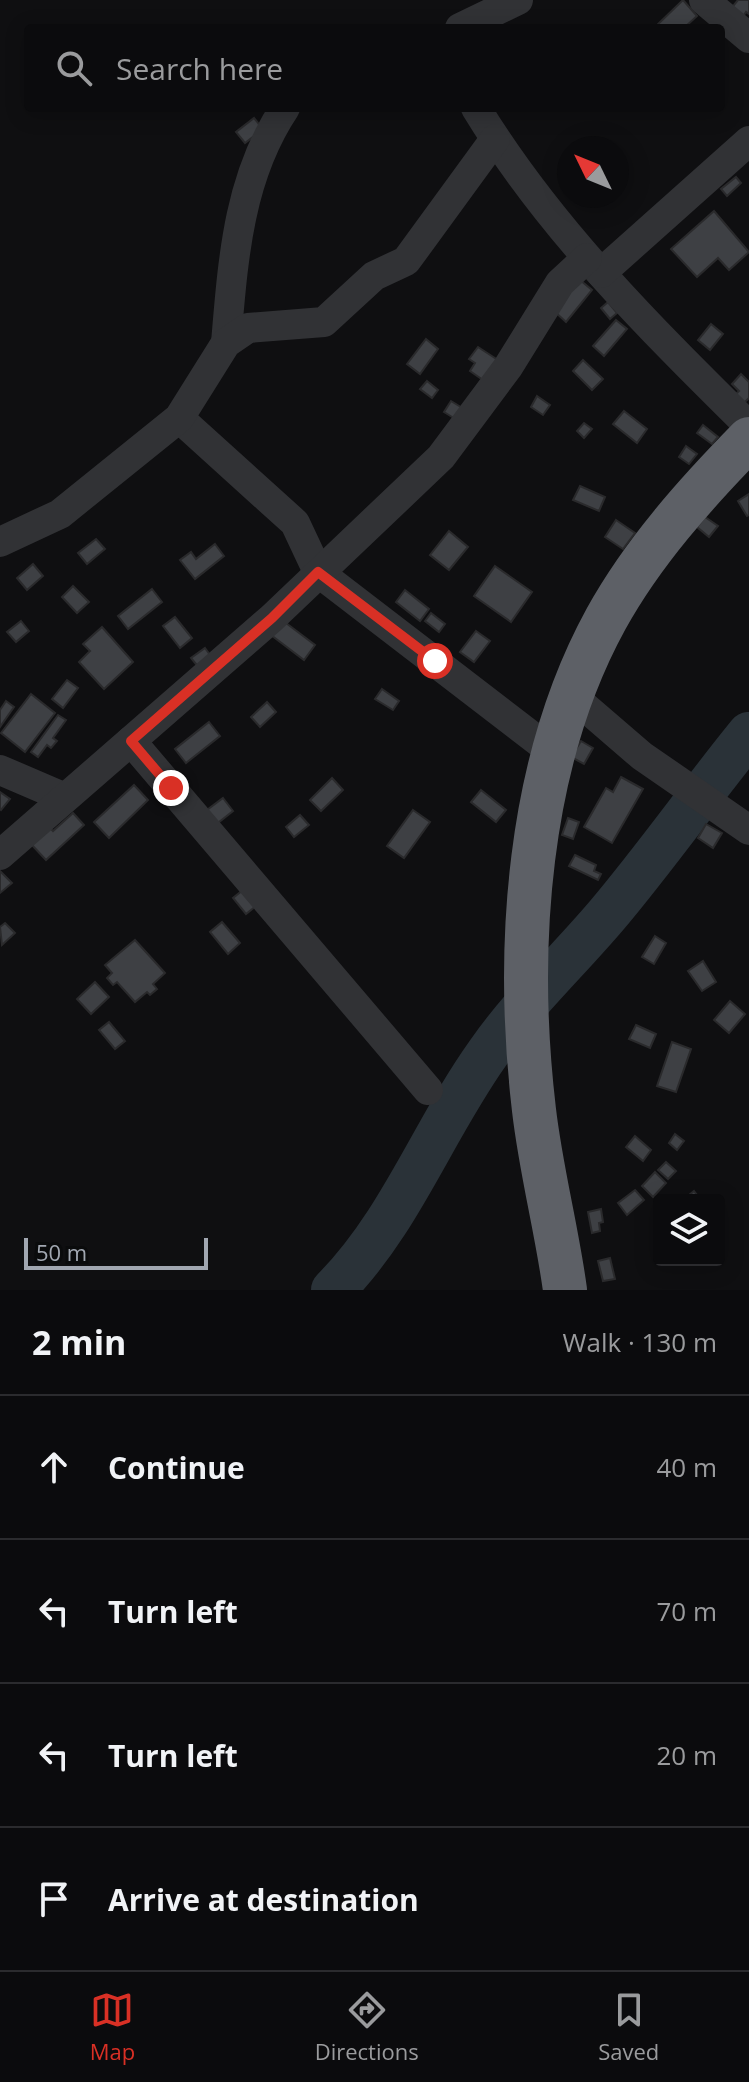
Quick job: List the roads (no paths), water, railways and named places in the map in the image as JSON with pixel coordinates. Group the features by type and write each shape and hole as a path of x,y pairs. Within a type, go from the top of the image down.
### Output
{"highway":[{"path":"565,1290 534,1111 526,1007 528,907 551,751 570,694 606,619 644,559 711,477 749,439"}],"street":[{"path":"468,24 518,0"},
{"path":"704,0 749,38"},
{"path":"226,343 233,253 250,179 268,134 282,112"},
{"path":"478,112 495,139 621,298 749,426"},
{"path":"0,542 60,514 179,418 226,343 248,328 324,322 374,276 406,261 495,139"},
{"path":"0,855 272,618 441,457 508,367 560,283 594,265 749,141"},
{"path":"179,418 295,523 318,572 551,751"},
{"path":"570,694 642,756 749,830"},
{"path":"131,741 428,1090"},
{"path":"0,770 63,797"}],"waterway":[{"path":"333,1290 378,1236 468,1083 501,1035 625,893 749,734"}]}
